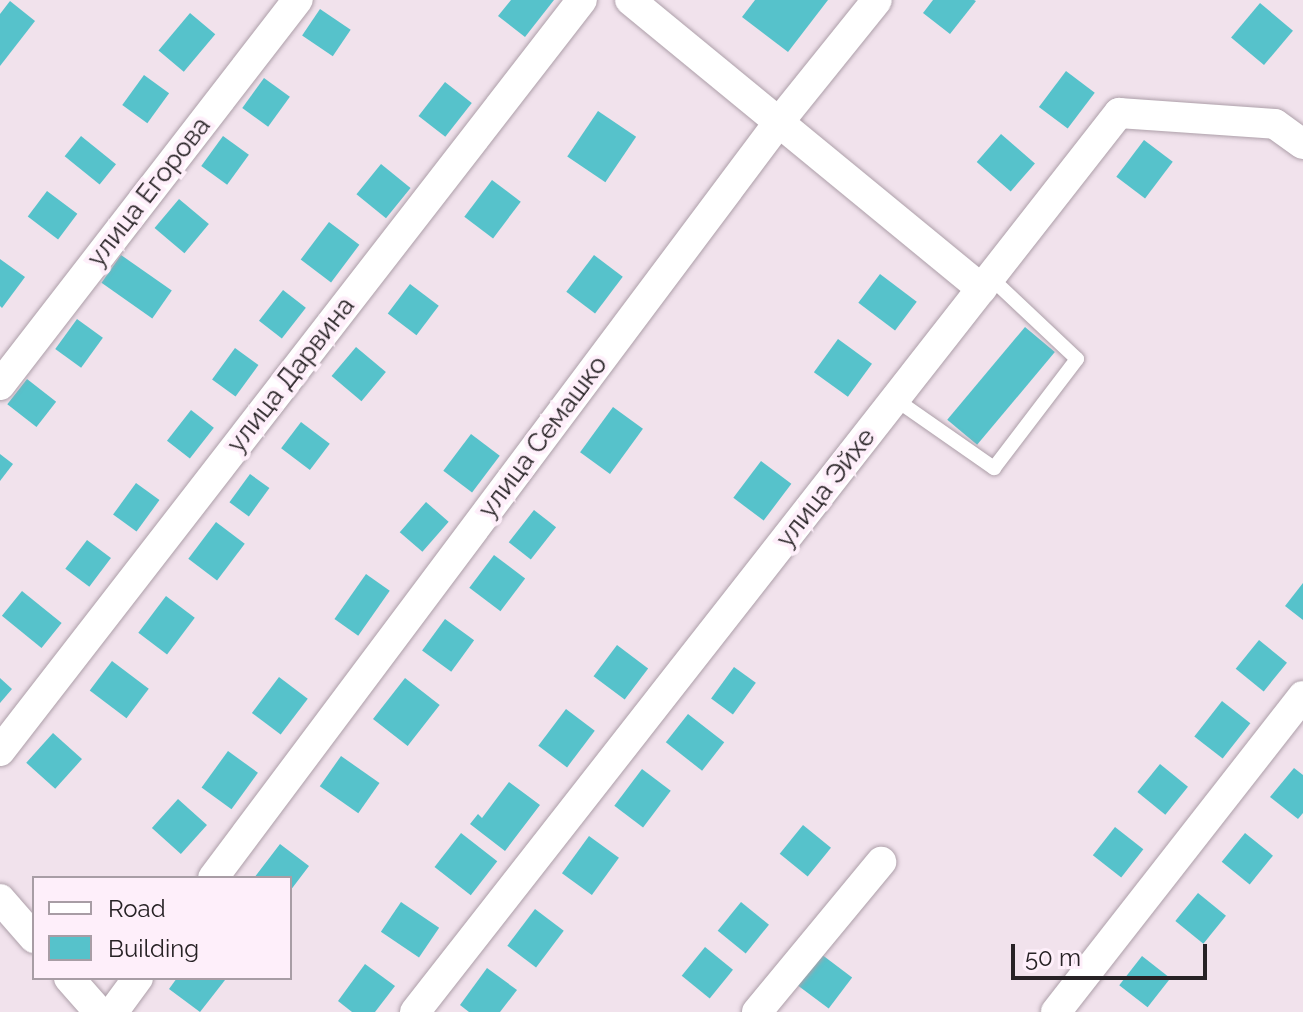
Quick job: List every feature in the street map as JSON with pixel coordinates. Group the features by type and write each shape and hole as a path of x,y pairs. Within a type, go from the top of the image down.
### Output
{"street":[{"name":"улица Егорова","path":"0,385 298,0"},
{"name":"улица Дарвина","path":"0,751 582,0"},
{"path":"630,0 779,122 986,284"},
{"name":"улица Семашко","path":"214,876 779,122 877,0"},
{"name":"улица Эйхе","path":"415,1012 1119,113 1275,124 1303,144"},
{"path":"1056,1012 1303,696"},
{"path":"757,1012 881,862"},
{"path":"0,899 32,936"},
{"path":"71,980 99,1012"},
{"path":"113,1012 137,980"}],"lane":[{"path":"895,399 994,468 1077,359 986,284"}],"building":[{"path":"511,0 554,0 525,37 498,16"},
{"path":"755,0 828,0 788,52 742,17"},
{"path":"933,0 976,1 950,34 923,13"},
{"path":"10,1 35,21 0,66 0,14"},
{"path":"1260,3 1293,31 1264,65 1231,37"},
{"path":"320,9 351,30 333,56 302,36"},
{"path":"190,13 215,34 184,72 159,51"},
{"path":"1066,71 1095,93 1068,129 1039,107"},
{"path":"144,75 169,93 147,123 122,105"},
{"path":"264,78 290,97 268,127 242,108"},
{"path":"445,82 472,103 445,137 419,116"},
{"path":"598,111 636,137 605,182 567,157"},
{"path":"1001,134 1035,164 1011,191 977,162"},
{"path":"81,136 116,164 100,185 65,156"},
{"path":"223,136 249,155 227,185 201,166"},
{"path":"1144,140 1173,162 1145,198 1116,177"},
{"path":"381,164 411,188 386,218 356,194"},
{"path":"492,180 521,202 493,238 464,217"},
{"path":"47,191 77,214 58,239 28,217"},
{"path":"179,199 209,224 184,253 155,228"},
{"path":"329,222 359,245 331,282 301,260"},
{"path":"121,255 172,291 152,318 101,283"},
{"path":"594,255 623,277 595,313 566,292"},
{"path":"0,259 25,277 2,308 0,306"},
{"path":"880,274 917,302 895,330 858,303"},
{"path":"410,284 439,306 416,335 388,314"},
{"path":"283,290 306,308 282,339 259,321"},
{"path":"77,319 103,338 81,368 55,349"},
{"path":"1025,327 1055,352 977,445 947,420"},
{"path":"838,339 872,364 848,397 814,372"},
{"path":"356,347 386,372 361,401 332,376"},
{"path":"235,348 258,365 236,397 212,380"},
{"path":"27,379 56,402 36,427 7,404"},
{"path":"613,407 643,429 610,474 580,452"},
{"path":"191,410 214,428 190,459 167,441"},
{"path":"301,422 330,444 310,470 281,448"},
{"path":"471,434 500,456 472,492 443,471"},
{"path":"0,454 13,464 0,481"},
{"path":"761,461 791,484 764,521 733,498"},
{"path":"250,474 269,488 249,516 229,502"},
{"path":"136,483 159,500 137,532 113,515"},
{"path":"426,502 449,522 422,552 400,532"},
{"path":"534,510 556,527 531,560 509,542"},
{"path":"216,522 245,544 217,580 188,559"},
{"path":"87,540 111,558 89,587 65,569"},
{"path":"494,555 525,578 500,611 469,588"},
{"path":"366,574 390,591 358,636 334,619"},
{"path":"1303,583 1303,620 1285,606"},
{"path":"22,591 62,623 41,648 2,616"},
{"path":"166,596 195,618 167,654 138,633"},
{"path":"445,619 474,640 451,672 422,651"},
{"path":"1259,640 1287,663 1264,691 1236,669"},
{"path":"617,645 648,668 625,700 594,676"},
{"path":"112,661 149,689 126,718 90,691"},
{"path":"734,667 756,683 733,714 711,699"},
{"path":"279,677 308,699 281,735 252,713"},
{"path":"0,678 12,689 0,703"},
{"path":"405,678 440,705 408,746 373,719"},
{"path":"1222,701 1250,723 1223,759 1194,736"},
{"path":"566,709 595,731 567,767 538,746"},
{"path":"688,714 724,742 702,771 666,742"},
{"path":"53,733 82,759 55,789 26,763"},
{"path":"228,751 258,773 231,809 202,787"},
{"path":"341,756 380,783 358,813 320,786"},
{"path":"1160,764 1188,787 1165,815 1137,792"},
{"path":"1294,768 1303,775 1303,813 1298,819 1270,797"},
{"path":"642,769 671,791 643,827 614,806"},
{"path":"509,782 540,805 505,851 470,824 478,814 482,818"},
{"path":"178,799 207,825 181,854 152,828"},
{"path":"803,825 831,848 808,876 780,854"},
{"path":"1115,827 1143,849 1121,878 1093,855"},
{"path":"461,833 497,861 471,895 435,867"},
{"path":"1245,833 1273,856 1250,884 1222,862"},
{"path":"589,836 619,858 592,895 562,873"},
{"path":"280,844 309,866 292,888 292,876 256,876"},
{"path":"1198,893 1226,916 1203,944 1175,921"},
{"path":"401,902 439,928 419,958 381,932"},
{"path":"741,902 769,925 746,953 718,931"},
{"path":"535,909 564,931 536,967 507,946"},
{"path":"705,947 733,970 710,998 682,976"},
{"path":"821,954 852,977 829,1009 798,985"},
{"path":"1142,956 1170,978 1148,1007 1119,985"},
{"path":"365,964 395,986 375,1012 352,1012 338,1001"},
{"path":"487,968 517,990 500,1012 469,1012 460,1005"},
{"path":"176,980 225,980 200,1012 169,989"}]}
